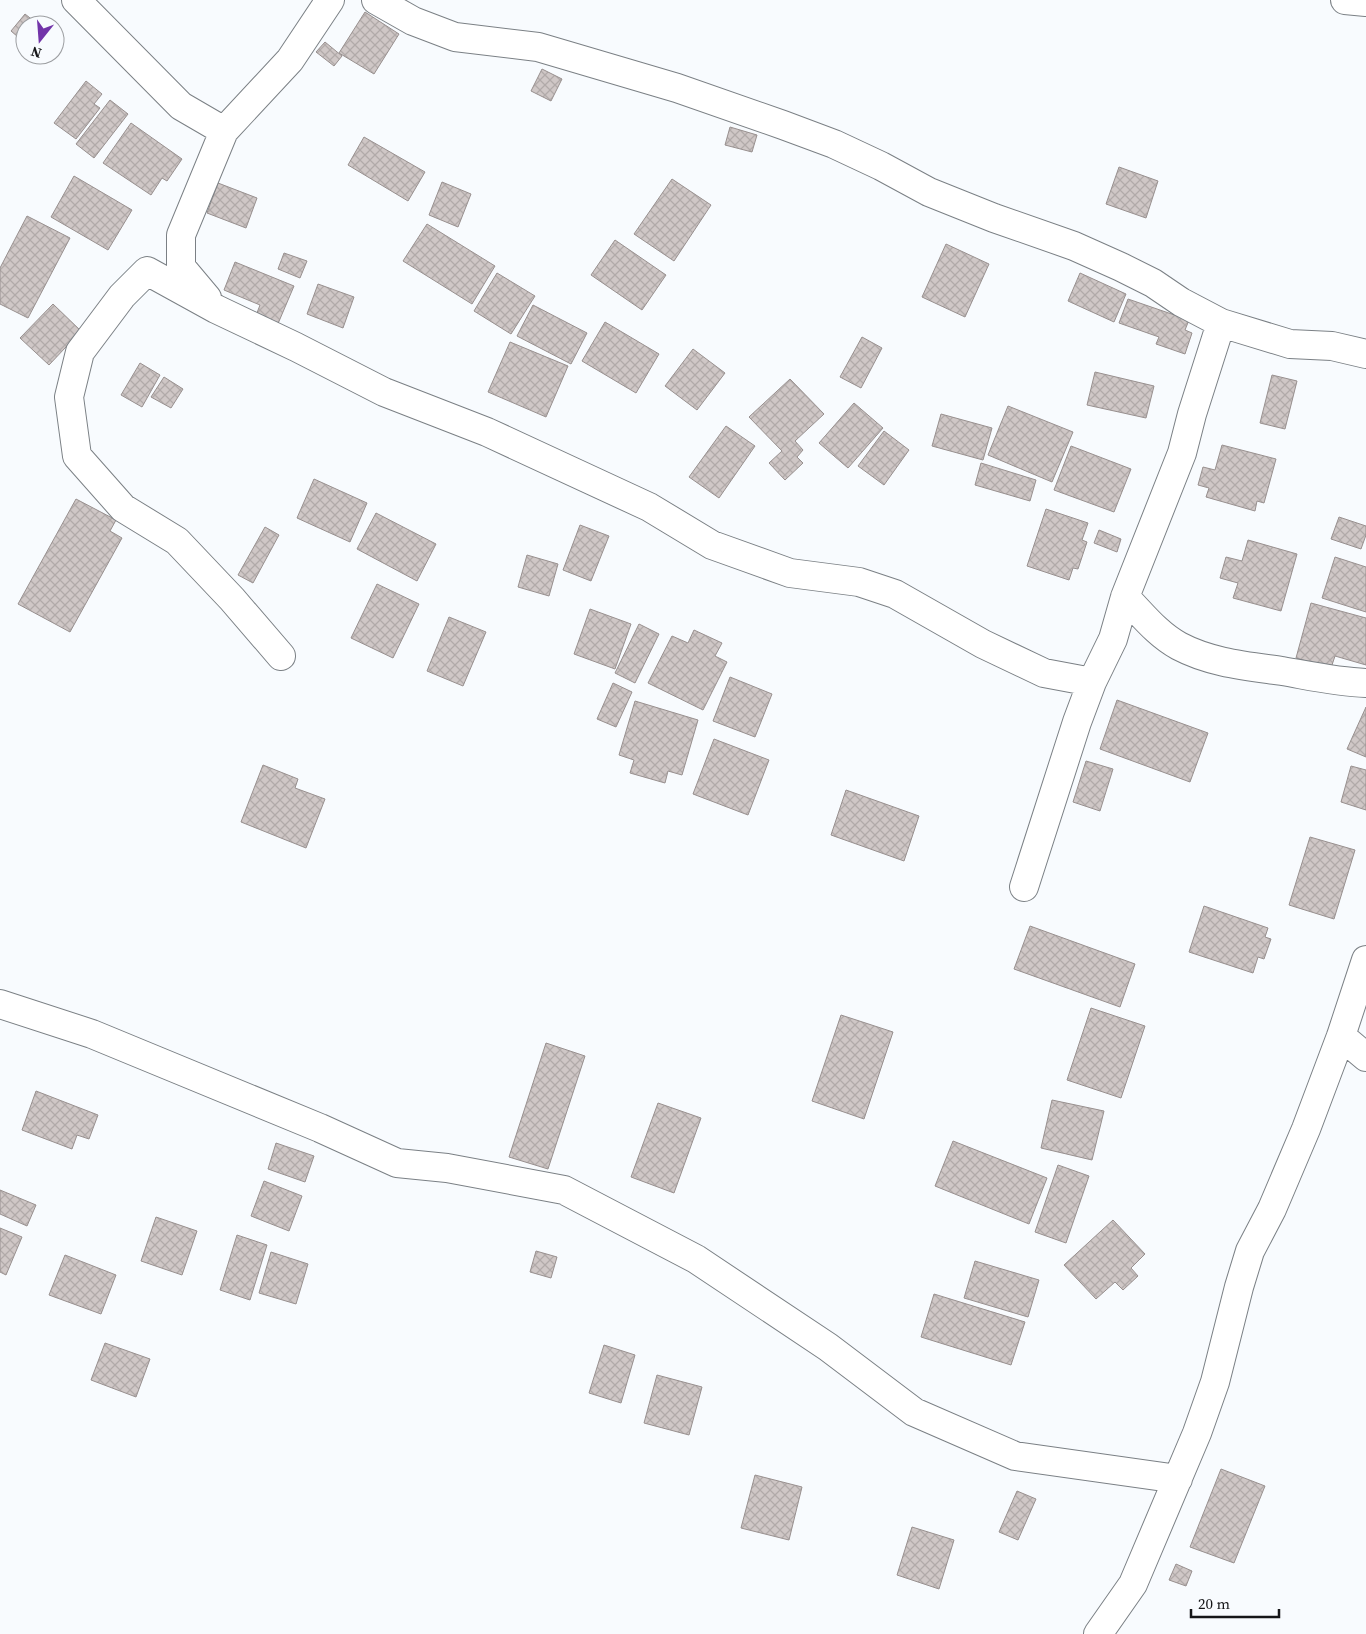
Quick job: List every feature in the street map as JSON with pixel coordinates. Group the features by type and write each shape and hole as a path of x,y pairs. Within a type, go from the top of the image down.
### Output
{"street":[{"path":"76,0 181,106 224,131"},
{"path":"216,309 181,267 181,235 224,131 290,60 330,0"},
{"path":"376,0 413,21 455,37 538,47 677,88 800,131 834,144 881,166 929,192 994,218 1074,246 1121,267 1153,283 1181,302 1221,323 1290,344 1332,346 1366,354"},
{"path":"1346,0 1366,2"},
{"path":"281,656 232,599 177,541 123,508 77,456 69,397 80,352 122,296 147,271 216,309 384,392 487,432 649,507 712,545 790,573 859,582 895,594 983,644 1044,673 1092,682"},
{"path":"1024,887 1077,722 1092,682 1113,639 1125,597 1182,453 1192,414 1221,323"},
{"path":"1125,597 1157,631 1178,646 1203,656 1233,664 1320,679 1366,682"},
{"path":"1098,1634 1133,1584 1178,1479 1215,1382 1250,1251 1272,1209 1306,1129 1341,1036 1366,960"},
{"path":"0,1004 92,1034 320,1128 397,1163 446,1168 564,1190 696,1259 828,1347 914,1412 1015,1456 1178,1479"},
{"path":"1341,1036 1366,1057"}],"building":[{"path":"365,12 399,34 374,74 339,53"},
{"path":"15,26 15,34 11,31"},
{"path":"325,42 342,56 334,66 316,52"},
{"path":"542,69 562,79 551,101 531,91"},
{"path":"86,81 102,94 94,104 100,108 76,139 54,123"},
{"path":"110,100 128,114 94,158 76,144"},
{"path":"131,123 182,159 167,181 162,178 151,195 103,163"},
{"path":"730,127 757,135 752,152 725,145"},
{"path":"364,137 425,172 408,201 348,165"},
{"path":"1119,167 1158,181 1146,218 1106,204"},
{"path":"74,176 132,210 108,250 51,217"},
{"path":"672,179 711,205 674,261 634,234"},
{"path":"442,182 471,194 458,227 429,215"},
{"path":"218,183 257,198 246,228 207,213"},
{"path":"27,216 70,238 28,318 0,304 0,268"},
{"path":"427,224 495,266 472,304 403,261"},
{"path":"615,240 666,275 642,310 591,275"},
{"path":"946,244 989,264 965,317 922,297"},
{"path":"284,253 307,261 300,278 278,269"},
{"path":"235,262 294,286 277,326 255,318 260,305 224,290"},
{"path":"497,273 535,296 511,334 474,311"},
{"path":"1080,273 1126,294 1114,322 1068,301"},
{"path":"318,284 354,297 343,328 307,314"},
{"path":"1128,299 1189,320 1185,330 1192,333 1185,354 1156,344 1159,337 1119,323"},
{"path":"53,304 81,331 49,365 20,338"},
{"path":"533,305 587,333 571,364 517,336"},
{"path":"605,322 659,354 636,393 582,361"},
{"path":"862,337 882,348 861,388 840,377"},
{"path":"510,342 568,366 546,417 488,392"},
{"path":"693,349 725,373 697,410 665,386"},
{"path":"140,363 160,375 142,407 121,395"},
{"path":"1095,372 1154,386 1146,418 1087,405"},
{"path":"1272,375 1297,381 1285,429 1260,423"},
{"path":"164,377 183,389 171,408 151,397"},
{"path":"790,379 824,414 795,441 803,450 797,457 803,463 785,480 769,463 782,451 749,417"},
{"path":"854,403 883,428 848,468 819,443"},
{"path":"1008,406 1073,432 1052,482 988,455"},
{"path":"941,414 992,428 983,460 932,446"},
{"path":"726,426 755,446 719,498 689,477"},
{"path":"884,431 909,450 884,485 858,466"},
{"path":"1222,445 1276,459 1264,503 1257,501 1255,511 1206,497 1209,488 1198,485 1203,467 1215,470"},
{"path":"1071,446 1131,469 1114,512 1054,490"},
{"path":"981,463 1036,480 1030,501 975,485"},
{"path":"314,479 367,503 350,542 297,518"},
{"path":"76,499 116,520 110,531 122,538 70,632 18,604"},
{"path":"1046,509 1088,523 1082,540 1087,542 1078,569 1073,568 1069,580 1027,566"},
{"path":"376,513 436,544 417,581 357,549"},
{"path":"1339,517 1366,526 1366,535 1361,549 1331,539"},
{"path":"580,525 609,536 591,581 563,570"},
{"path":"265,527 279,535 253,583 238,575"},
{"path":"1099,530 1121,539 1117,552 1094,543"},
{"path":"1248,540 1297,554 1281,611 1233,598 1238,583 1220,578 1226,557 1242,561"},
{"path":"527,555 558,564 549,596 518,587"},
{"path":"1335,557 1366,567 1366,612 1322,598"},
{"path":"377,584 419,604 393,658 351,638"},
{"path":"1311,603 1366,618 1366,665 1335,656 1331,668 1296,658"},
{"path":"590,609 631,624 615,669 574,654"},
{"path":"449,617 486,632 463,686 427,671"},
{"path":"639,624 659,634 635,683 615,673"},
{"path":"694,630 722,643 715,656 727,662 703,710 648,683 672,636 688,643"},
{"path":"730,677 772,694 755,737 713,721"},
{"path":"613,683 632,692 616,727 597,719"},
{"path":"1117,700 1208,733 1190,782 1100,749"},
{"path":"635,701 698,720 682,775 668,771 665,783 630,773 634,760 619,755"},
{"path":"1366,707 1366,757 1347,749"},
{"path":"714,739 769,760 748,815 693,794"},
{"path":"1086,761 1113,769 1100,811 1073,802"},
{"path":"263,765 298,779 295,788 325,799 306,848 241,822"},
{"path":"1351,766 1366,770 1366,810 1341,802"},
{"path":"846,790 919,816 904,861 831,835"},
{"path":"1310,837 1355,850 1334,919 1289,905"},
{"path":"1204,906 1268,928 1265,937 1271,939 1264,959 1258,957 1253,973 1189,952"},
{"path":"1030,926 1135,964 1120,1007 1014,969"},
{"path":"1091,1008 1145,1026 1121,1098 1067,1080"},
{"path":"841,1015 893,1032 864,1119 812,1101"},
{"path":"546,1043 585,1056 548,1169 509,1157"},
{"path":"36,1091 98,1115 89,1139 77,1135 72,1149 22,1130"},
{"path":"1052,1100 1104,1111 1092,1160 1041,1148"},
{"path":"658,1103 701,1118 674,1193 631,1177"},
{"path":"953,1141 1047,1178 1029,1224 935,1186"},
{"path":"276,1143 314,1156 305,1182 268,1169"},
{"path":"1058,1165 1089,1176 1066,1243 1035,1232"},
{"path":"264,1181 302,1196 289,1231 251,1216"},
{"path":"0,1190 36,1205 27,1226 0,1214"},
{"path":"156,1217 197,1231 182,1275 141,1261"},
{"path":"1113,1220 1145,1254 1131,1268 1138,1276 1123,1290 1115,1282 1096,1299 1064,1265"},
{"path":"0,1228 22,1237 6,1275 0,1272"},
{"path":"237,1235 267,1245 250,1300 220,1290"},
{"path":"536,1251 557,1257 551,1278 530,1272"},
{"path":"271,1252 308,1264 296,1304 259,1293"},
{"path":"65,1255 116,1275 101,1314 49,1295"},
{"path":"975,1261 1039,1280 1028,1317 964,1298"},
{"path":"934,1294 1025,1322 1011,1365 921,1337"},
{"path":"105,1343 150,1359 136,1397 91,1380"},
{"path":"604,1345 635,1355 621,1403 589,1393"},
{"path":"657,1375 702,1387 689,1435 644,1423"},
{"path":"1221,1469 1265,1486 1234,1563 1190,1547"},
{"path":"755,1475 802,1487 789,1540 741,1528"},
{"path":"1017,1491 1036,1499 1018,1540 999,1532"},
{"path":"912,1527 954,1540 939,1589 897,1575"},
{"path":"1176,1564 1192,1571 1186,1586 1169,1580"}]}
